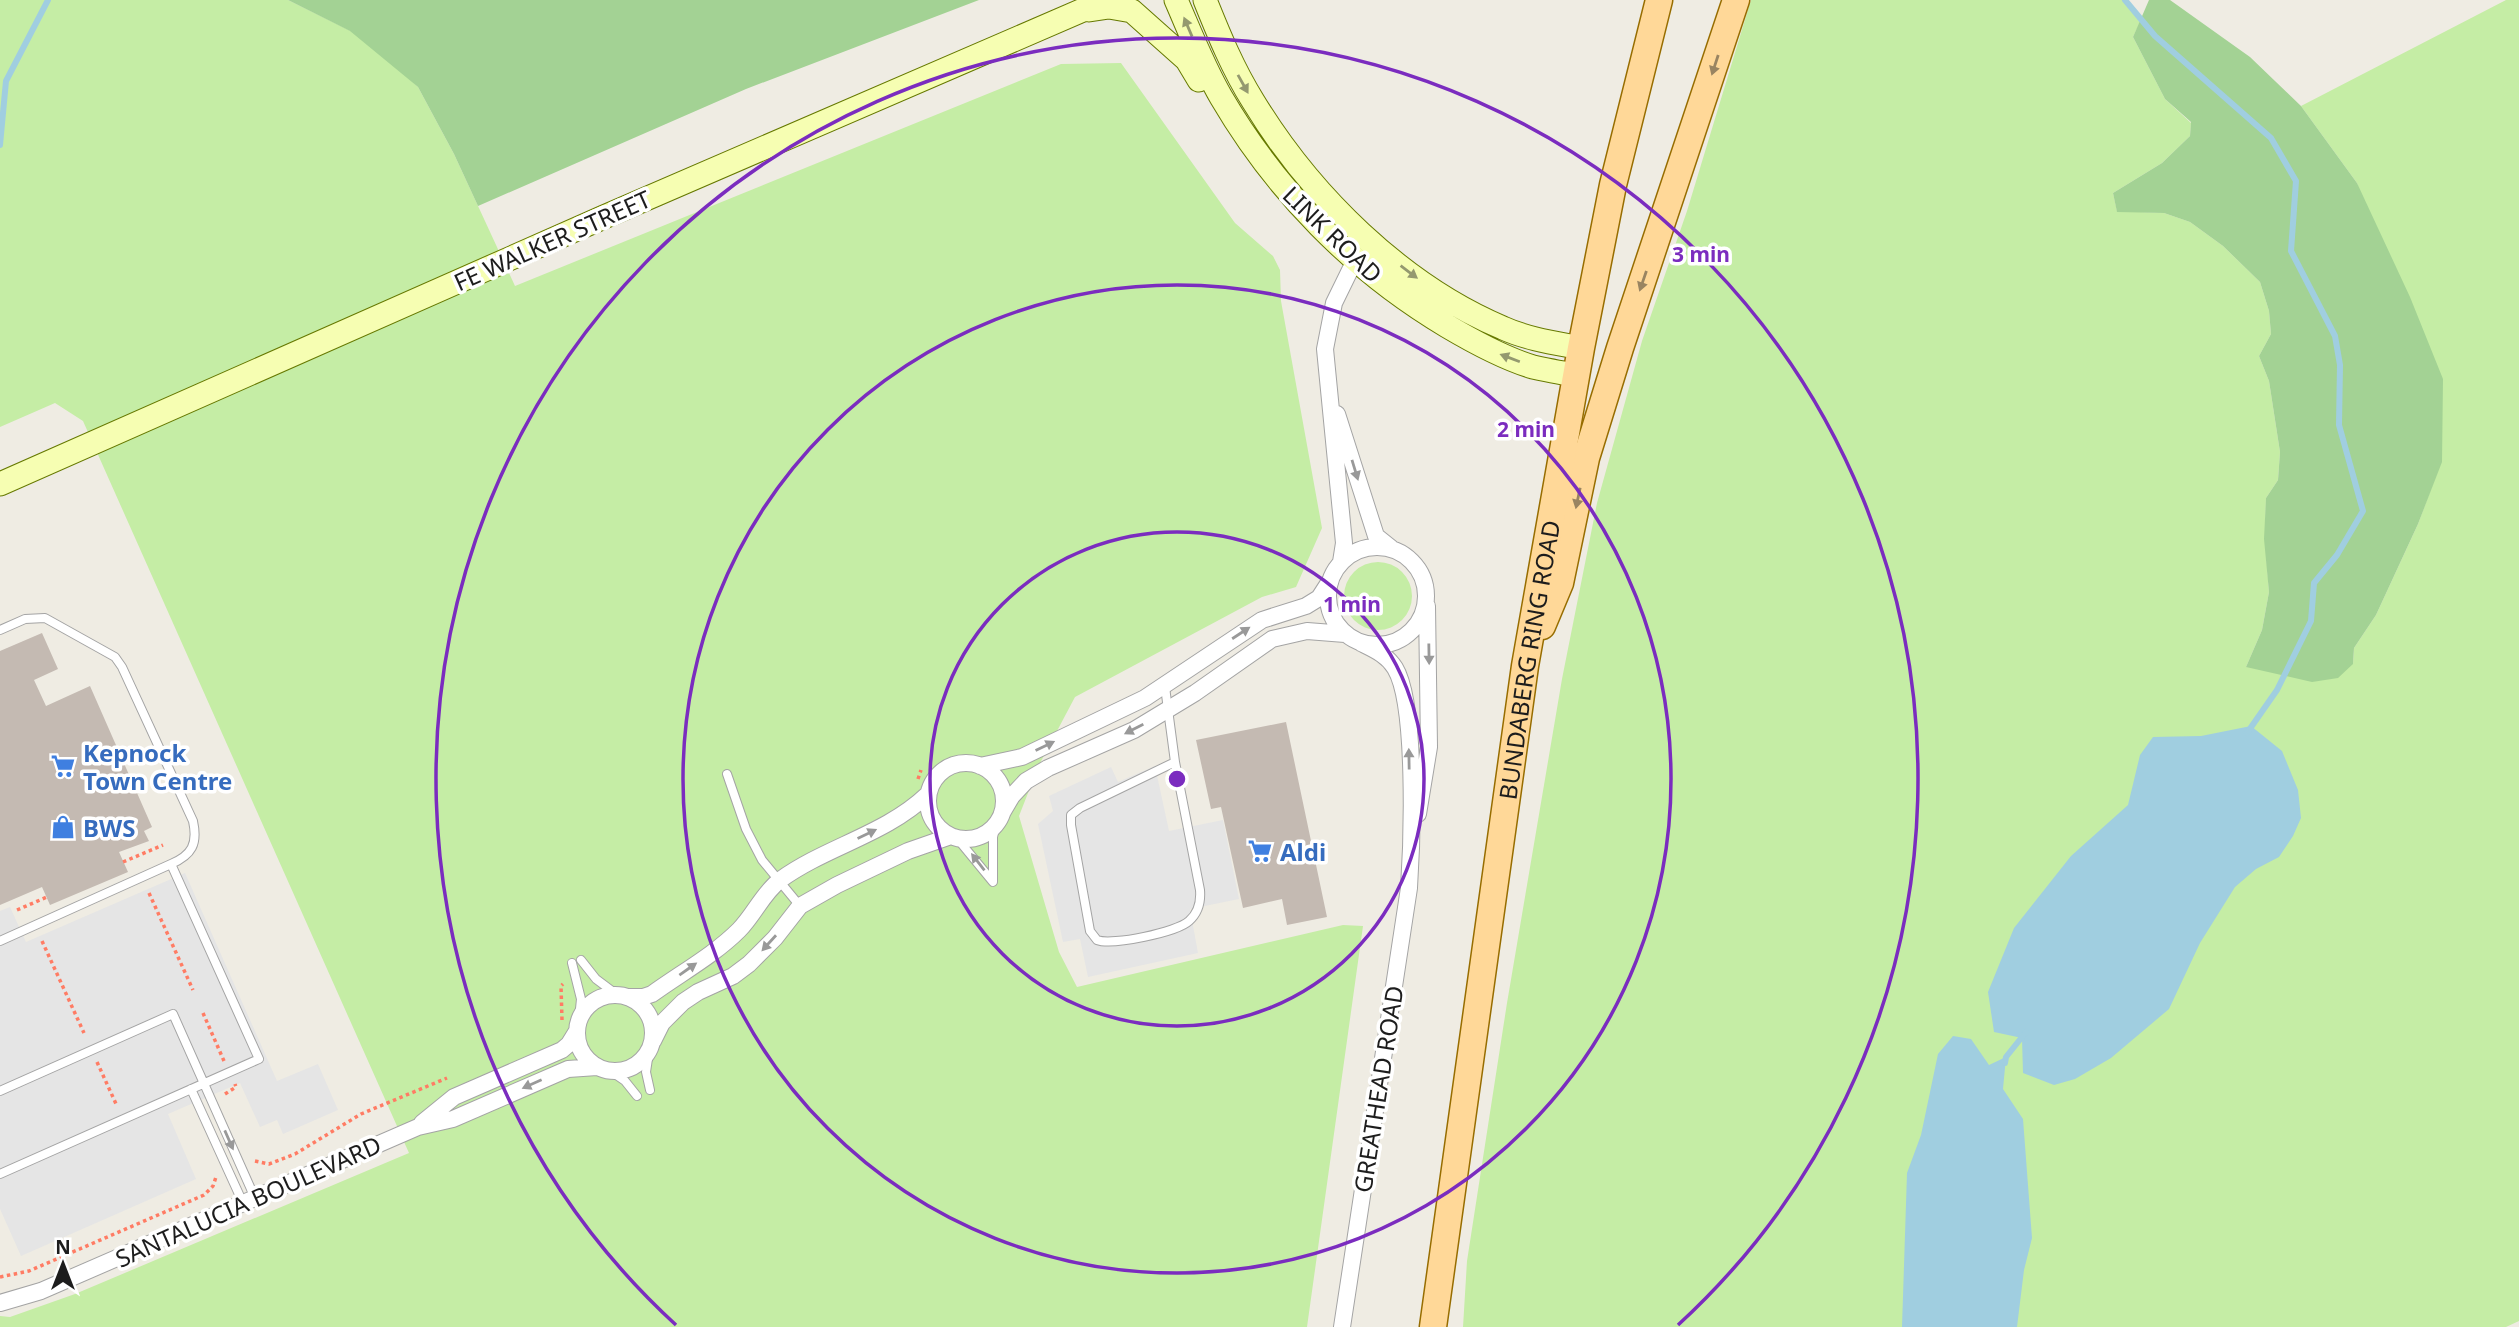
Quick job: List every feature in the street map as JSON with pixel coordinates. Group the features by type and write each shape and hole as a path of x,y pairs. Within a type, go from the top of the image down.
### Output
{"main road":[{"name":"FE WALKER STREET","path":"0,484 604,217 1106,0"},
{"name":"LINK ROAD","path":"1176,0 1220,95 1263,162 1319,226 1355,260 1404,298 1469,339 1533,366 1575,375"},
{"name":"LINK ROAD","path":"1205,0 1242,82 1271,130 1315,187 1371,242 1435,290 1474,314 1504,329 1580,348"},
{"path":"1220,36 1219,17 1226,0"},
{"name":"BUNDABERG RING ROAD","path":"1433,1327 1525,666 1580,348 1613,185 1659,0"},
{"path":"1525,666 1560,583 1586,458 1619,348 1736,0"},
{"path":"1080,12 1110,6 1132,11 1188,60 1226,126 1263,162"},
{"path":"1355,260 1371,242"}],"street":[{"path":"1341,562 1344,543 1325,349 1334,303 1355,260"},
{"path":"1327,381 1376,536 1414,562 1422,573 1426,586 1426,603 1421,620 1410,633 1395,642 1378,645 1361,643"},
{"path":"1345,634 1307,631 1272,639 1134,730 1048,768 1026,781 1012,796 999,819 987,832 976,837 953,837 936,824 930,815 928,794 936,776 943,770 961,763 999,764 1022,757 1165,687 1262,620 1293,611 1319,598 1341,562 1351,553 1378,546 1391,548"},
{"path":"1329,581 1329,610 1335,623 1345,634"},
{"name":"GREATHEAD ROAD","path":"1342,1327 1407,902 1411,851 1429,747 1426,586"},
{"name":"GREATHEAD ROAD","path":"1345,634 1384,654 1396,669 1404,693 1409,747 1411,851"},
{"path":"980,765 998,780 1004,802 999,819"},
{"name":"SANTALUCIA BOULEVARD","path":"418,1126 454,1097 562,1050 569,1044 593,1001 622,995 643,997 652,994 723,943 748,920 778,881 894,821 910,811 928,794"},
{"name":"SANTALUCIA BOULEVARD","path":"0,1303 41,1291 418,1126 453,1119 568,1069 631,1067 641,1061 662,1023 683,1002 733,976 749,964 775,938 800,906 836,885 908,851 953,837"},
{"path":"622,995 646,1009 654,1030 651,1046"},
{"path":"578,1025 582,1052 588,1060 603,1069"}],"lane":[{"path":"0,630 25,619 45,618 115,657 193,821 195,838 190,853 171,864 0,941"},
{"path":"1165,687 1175,762 1200,890 1199,906 1190,920 1175,929 1109,943 1097,940 1090,931 1071,815 1080,808 1175,762"},
{"path":"727,774 754,846 778,881 800,906"},
{"path":"953,837 995,885 993,837 999,819"},
{"path":"0,1174 259,1059 171,864"},
{"path":"578,1025 581,999 577,961 596,979 622,995"},
{"path":"0,1091 173,1014 204,1083 249,1200"},
{"path":"650,1090 646,1072 651,1046"},
{"path":"603,1069 625,1081 637,1096"},
{"path":"191,1089 249,1200"}],"path":[{"path":"123,862 163,845"},
{"path":"149,893 193,990"},
{"path":"17,910 47,897"},
{"path":"26,906 29,913"},
{"path":"42,941 84,1033"},
{"path":"561,1023 561,986 568,981"},
{"path":"204,1013 225,1063"},
{"path":"96,1060 118,1108"},
{"path":"253,1160 269,1164 295,1154 361,1114 452,1076"},
{"path":"0,1277 29,1271 204,1195 209,1192 217,1176 223,1173"}],"green space":[{"path":"0,0 288,0 365,38 418,87 454,154 515,286 1061,64 1121,63 1235,223 1273,256 1280,270 1281,301 1322,528 1296,587 1262,597 1075,697 1039,765 1019,816 1059,952 1077,987 1343,925 1363,926 1307,1327 0,1327 0,1316 10,1317 75,1294 409,1153 83,421 55,403 0,427"},
{"path":"288,0 979,0 746,89 478,206 418,87 350,31"},
{"path":"1751,0 2125,0 2141,20 2133,37 2165,99 2191,123 2190,136 2162,163 2113,193 2117,211 2164,213 2190,222 2223,246 2260,282 2269,311 2271,334 2259,356 2269,381 2280,452 2278,480 2266,498 2265,539 2269,592 2262,630 2246,667 2353,664 2354,648 2376,615 2418,524 2441,462 2357,183 2301,106 2506,0 2519,0 2519,1321 2506,1327 1463,1327 1467,1261 1507,1003 1562,679 1597,503 1642,341 1687,211"},
{"path":"2149,0 2170,0 2250,57 2301,106 2357,183 2410,297 2443,379 2442,462 2418,524 2376,615 2354,648 2353,664 2338,678 2312,682 2246,667 2262,630 2269,592 2264,539 2266,498 2278,480 2280,452 2269,381 2259,356 2271,334 2269,311 2260,282 2223,246 2190,222 2164,213 2117,212 2113,193 2162,163 2190,136 2191,122 2165,99 2133,37"},
{"path":"1378,562 1391,564 1402,572 1410,583 1410,609 1402,620 1391,628 1378,630 1365,628 1354,620 1346,609 1344,596 1346,583 1354,572 1365,564"}],"shaded area":[{"path":"1155,766 1169,831 1223,820 1239,899 1190,909 1198,953 1088,977 1080,939 1063,942 1038,824 1053,811 1049,796 1111,767 1118,782"},
{"path":"185,873 277,1081 318,1064 338,1110 283,1134 277,1120 260,1127 240,1083 168,1114 196,1179 21,1256 0,1209 0,911 10,907 26,942"}],"water":[{"path":"2251,726 2282,751 2298,790 2301,818 2293,836 2279,857 2256,869 2235,887 2200,943 2169,1009 2111,1058 2075,1079 2054,1085 2023,1073 2022,1038 1994,1032 1988,992 2014,928 2071,856 2128,805 2140,755 2153,737 2201,736"},
{"path":"1953,1036 1971,1039 1989,1065 2006,1057 2003,1089 2023,1119 2032,1238 2024,1270 2017,1327 1902,1327 1907,1173 1921,1135 1938,1054"}],"building":[{"name":"Kepnock Town Centre","path":"42,633 58,669 34,680 46,706 90,686 152,827 144,831 149,841 119,852 128,872 50,905 42,887 0,905 0,651"},
{"path":"1286,722 1327,917 1287,925 1282,899 1243,908 1221,807 1211,809 1196,740"}],"waterway":[{"path":"0,145 6,81 48,0"},
{"path":"2125,0 2155,36 2271,138 2296,181 2291,251 2335,336 2340,365 2339,425 2363,511 2337,555 2314,583 2311,621 2277,690 2247,733"},
{"path":"2005,1063 2006,1057 2026,1032"}],"place":[{"name":"Kepnock Town Centre","path":"63,766"},
{"name":"BWS","path":"63,827"},
{"name":"Aldi","path":"1260,851"}]}
